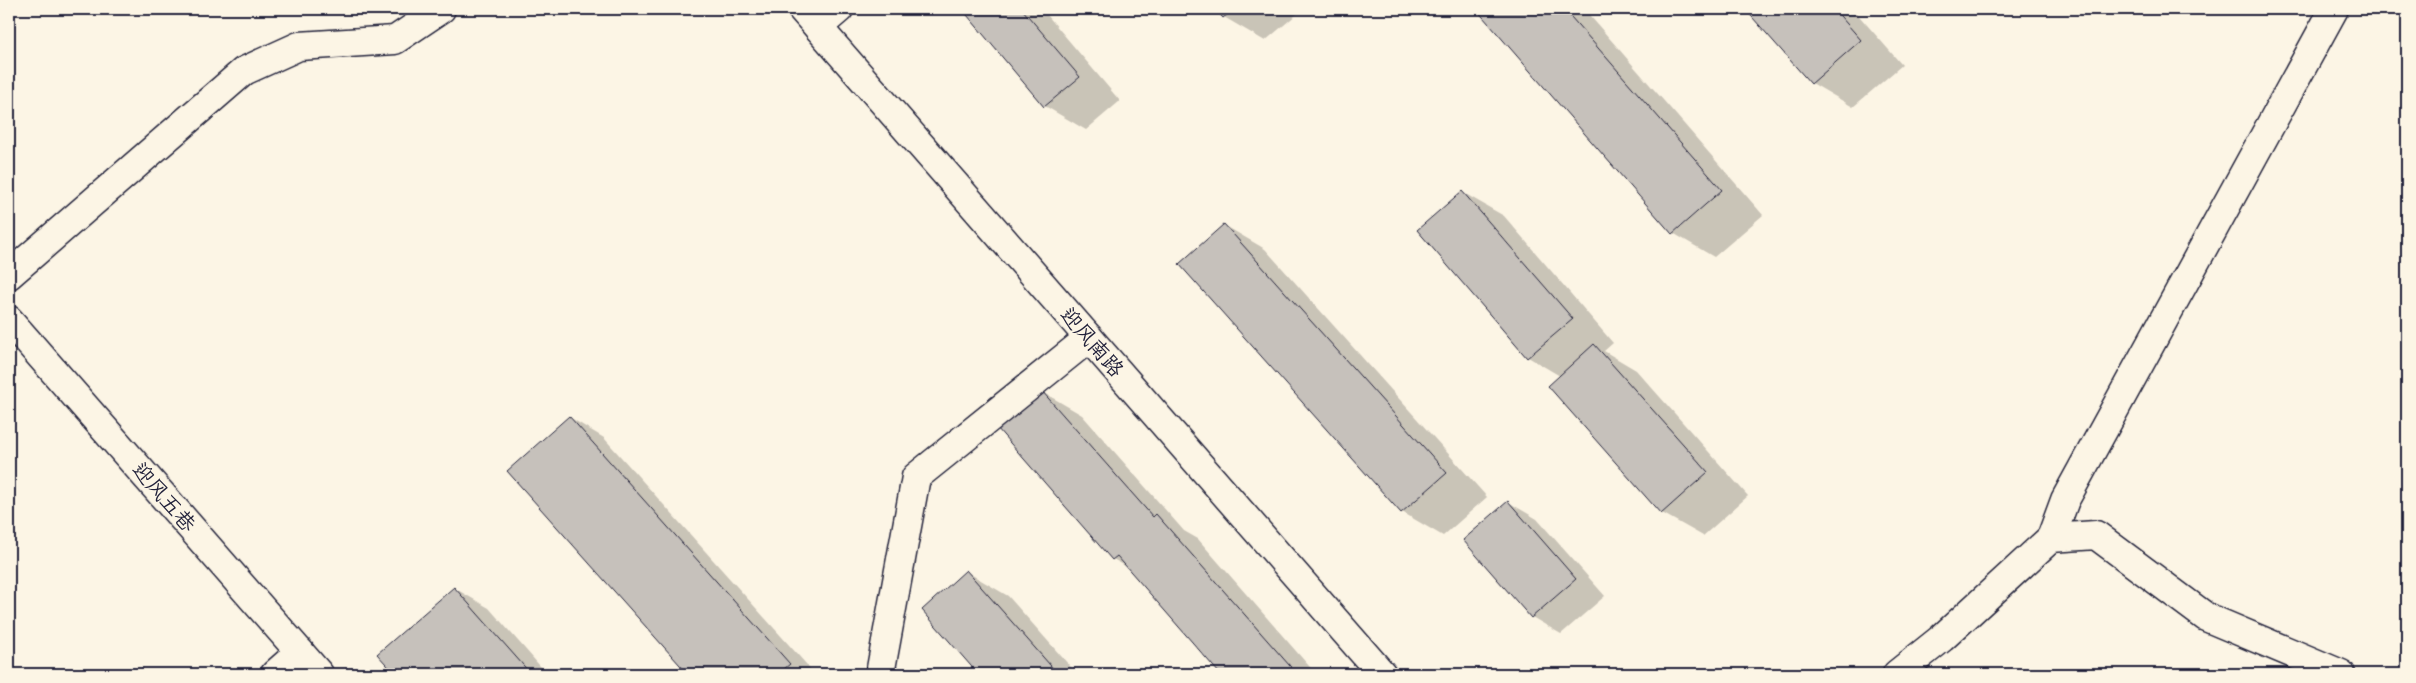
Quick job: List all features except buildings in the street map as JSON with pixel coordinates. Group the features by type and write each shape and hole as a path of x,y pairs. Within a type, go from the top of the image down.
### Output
{"street":[{"path":"9,275 244,71 299,46 395,40 440,9"},
{"path":"810,18 839,9"},
{"path":"1897,674 1942,638 2051,538 2065,500 2334,9"},
{"name":"迎风南路","path":"810,18 1382,674"},
{"name":"迎风五巷","path":"9,320 319,674"},
{"path":"880,674 916,477 1089,338"},
{"path":"2051,538 2096,535 2206,617 2341,674"},
{"path":"275,674 300,652"}]}
